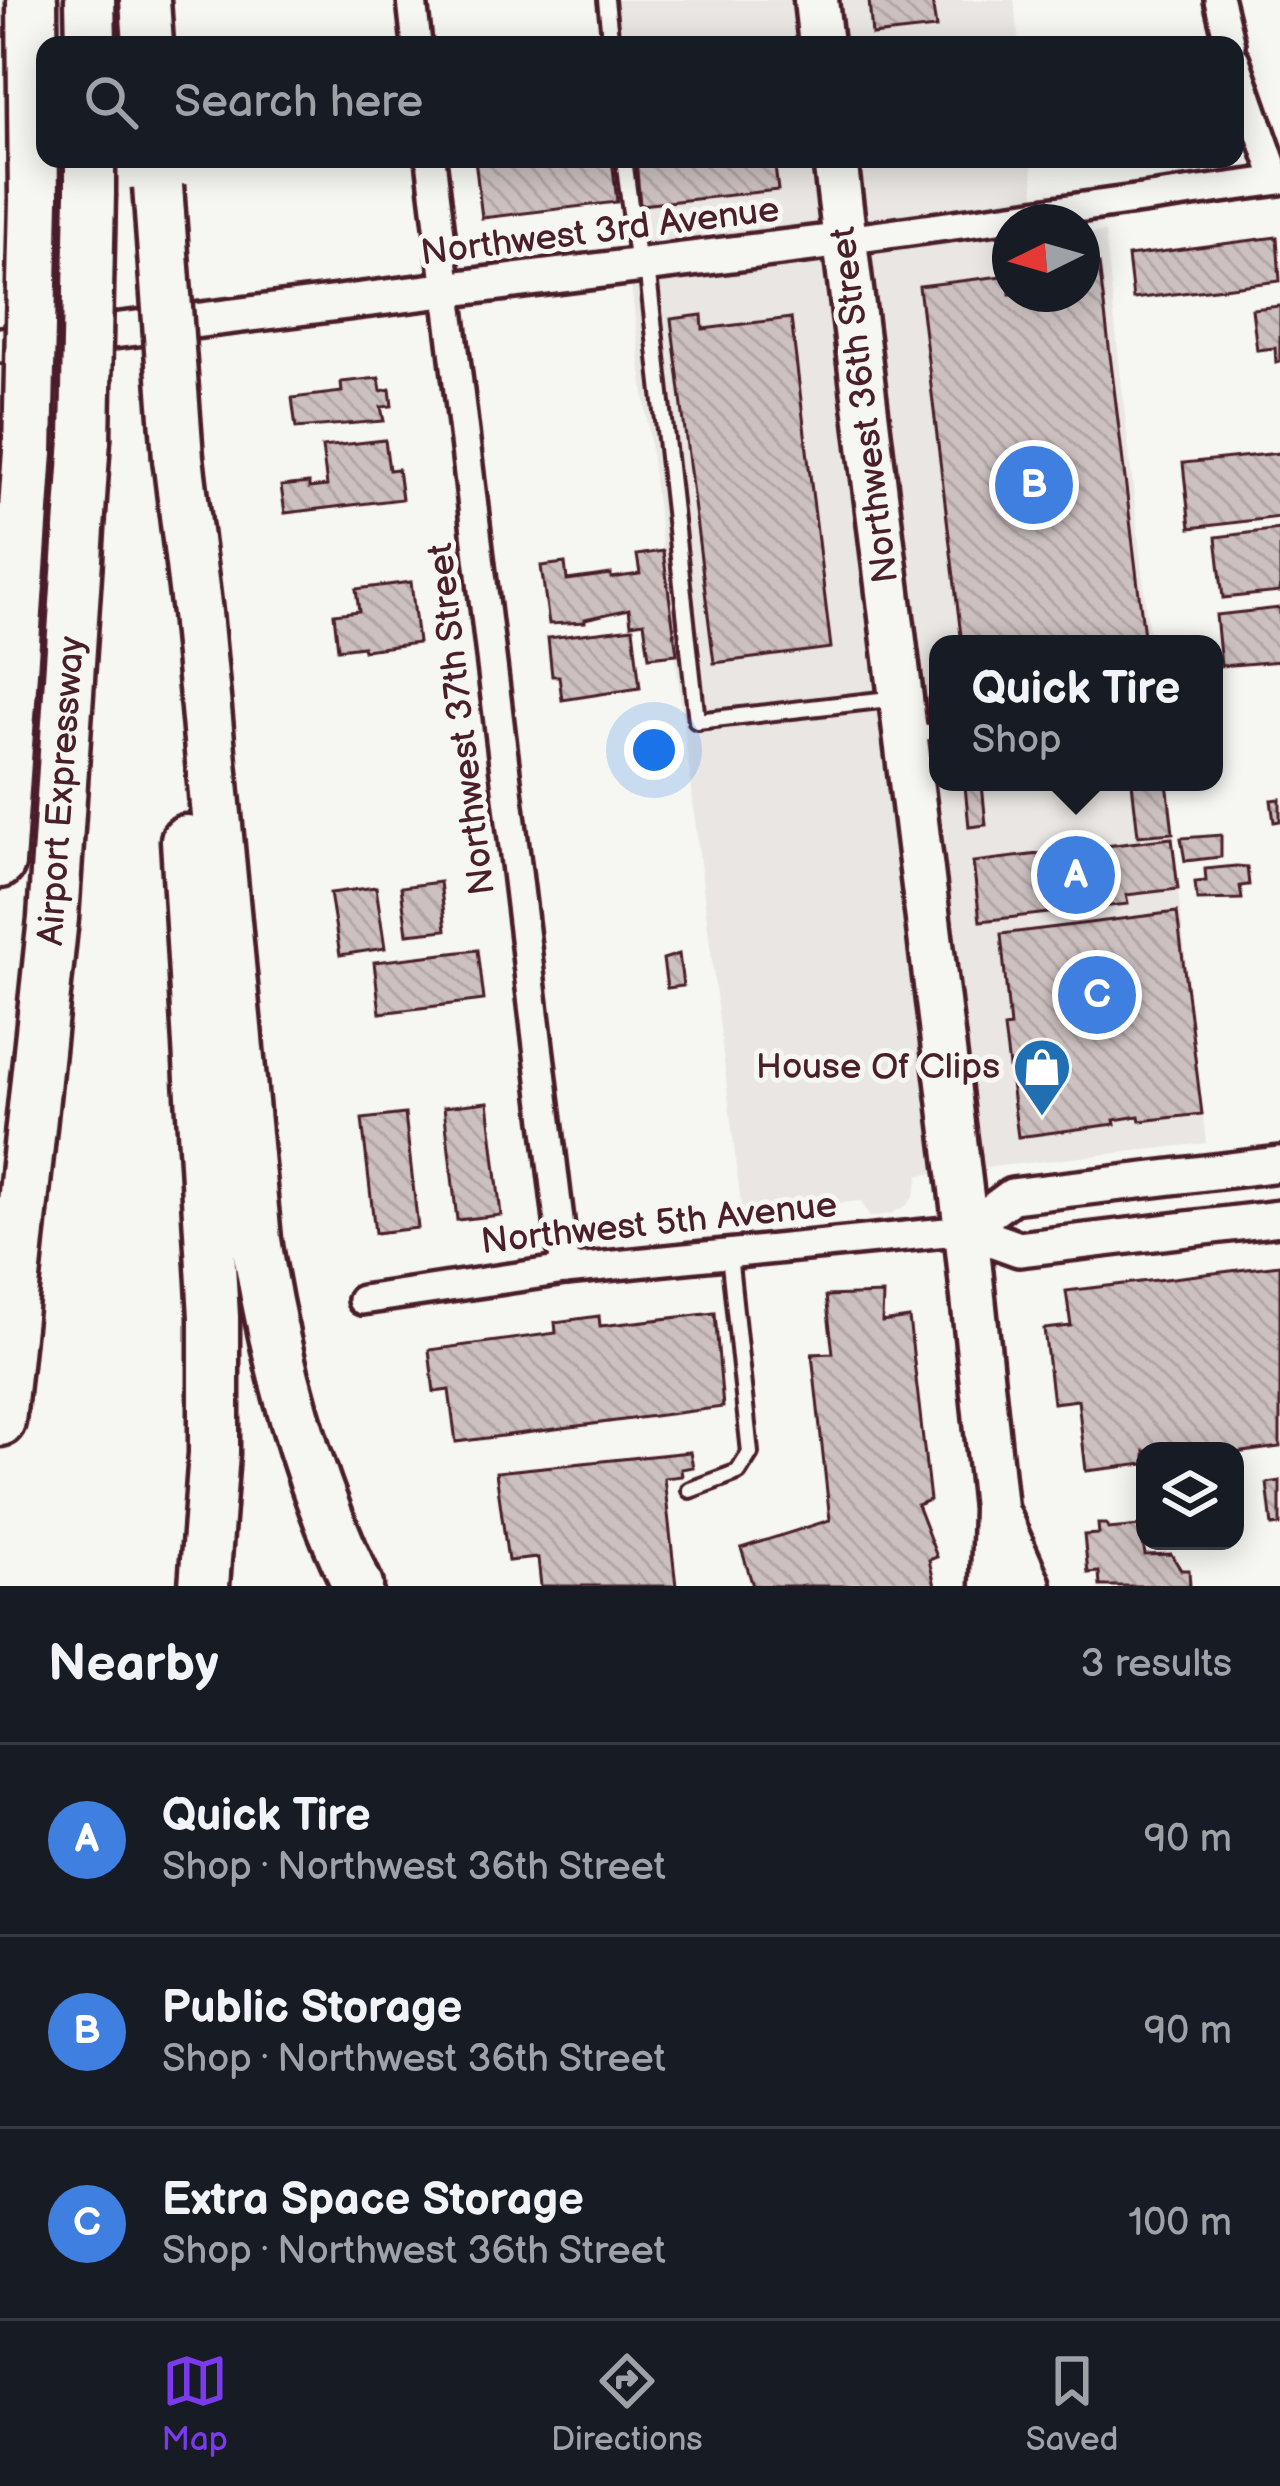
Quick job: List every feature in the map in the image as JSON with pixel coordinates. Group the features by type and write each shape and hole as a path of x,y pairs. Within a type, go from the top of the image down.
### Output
{"highway":[{"name":"Airport Expressway","path":"0,863 28,451 34,200 32,0"},
{"path":"90,0 91,36"},
{"path":"145,0 147,36"},
{"path":"157,173 178,458 256,1240 266,1304 297,1428 358,1586"},
{"name":"Airport Expressway","path":"0,1421 53,918 85,439 90,176"},
{"path":"178,458 171,615 215,1339 214,1453 204,1586"}],"main road":[{"path":"816,0 820,36"},
{"name":"Northwest 36th Street","path":"836,168 914,721 995,1508 992,1586"},
{"name":"Northwest 36th Street","path":"995,1508 1029,1586"}],"street":[{"path":"412,0 416,36"},
{"path":"1219,0 1228,36"},
{"path":"1244,84 1278,180"},
{"name":"Northwest 37th Street","path":"432,168 565,1270"},
{"name":"Northwest 3rd Avenue","path":"0,345 446,292 1278,180"},
{"name":"Northwest 5th Avenue","path":"966,1230 1012,1196 1280,1164"},
{"name":"Northwest 5th Avenue","path":"362,1300 565,1270 966,1230 1019,1250 1280,1219"}],"lane":[{"path":"606,0 610,36"},
{"path":"626,168 642,266 697,721 914,721"},
{"path":"690,1490 738,1472 750,1454 729,1254"}],"shaded area":[{"path":"597,0 1014,0 1018,36 601,36"},
{"path":"617,168 1032,168 1036,204 992,204 992,312 1100,312 1100,232 1105,232 1149,635 929,635 929,791 1167,791 1206,1143 919,1175 914,1196 891,1214 870,1217 861,1201 742,1212"}],"building":[{"path":"869,0 932,0 936,28 872,35"},
{"path":"476,168 613,168 617,202 482,218"},
{"path":"637,168 775,168 778,190 640,205"},
{"path":"1277,237 1280,281 1133,299 1128,256"},
{"path":"1100,272 1144,635 961,635 919,286 992,277 992,312 1100,312"},
{"path":"1280,306 1280,362 1276,363 1275,348 1257,350 1252,309"},
{"path":"702,315 703,329 791,318 831,648 714,663 671,319"},
{"path":"379,378 381,391 390,389 392,406 381,407 384,421 296,428 292,398 342,392 341,382"},
{"path":"385,440 389,470 398,469 402,499 285,513 281,486 327,486 322,447"},
{"path":"1280,453 1280,517 1190,528 1183,463"},
{"path":"1280,529 1280,592 1223,598 1216,537"},
{"path":"663,551 677,654 649,657 644,622 631,624 629,609 585,622 549,624 541,566 565,563 567,580 611,574 611,578 640,574 637,555"},
{"path":"411,582 418,643 338,649 334,614 359,611 356,589"},
{"path":"1280,608 1280,661 1223,666 1223,635 1218,635 1216,615"},
{"path":"633,628 640,688 562,700 559,676 552,676 548,638"},
{"path":"965,791 983,791 986,825 969,827"},
{"path":"1133,791 1168,791 1173,833 1138,836"},
{"path":"1280,799 1280,821 1274,822 1271,800"},
{"path":"1221,835 1221,857 1185,861 1181,838"},
{"path":"1172,838 1178,889 1126,895 1128,904 980,921 973,862"},
{"path":"1247,867 1249,885 1240,886 1242,899 1197,900 1195,882 1206,881 1205,869"},
{"path":"440,882 446,930 407,934 401,887"},
{"path":"376,887 385,948 340,955 330,893"},
{"path":"1177,912 1202,1114 1140,1121 1139,1116 1114,1120 1115,1124 1018,1137 1004,1028 1010,1027 1001,934"},
{"path":"478,950 484,1000 380,1013 374,962"},
{"path":"679,954 683,986 667,988 663,959"},
{"path":"488,1102 501,1215 457,1220 444,1107"},
{"path":"405,1114 418,1228 375,1233 362,1119"},
{"path":"1280,1265 1280,1447 1244,1452 1244,1442 1136,1442 1136,1465 1086,1471 1078,1400 1053,1403 1044,1329 1071,1326 1066,1291"},
{"path":"883,1294 882,1322 909,1318 930,1500 917,1505 937,1557 929,1560 935,1586 753,1586 741,1548 830,1520 812,1354 833,1353 826,1296"},
{"path":"715,1313 723,1407 456,1442 449,1390 434,1392 429,1350 556,1333 555,1322 599,1316 600,1326"},
{"path":"690,1452 693,1467 681,1469 682,1476 664,1478 676,1586 541,1586 538,1558 508,1561 496,1472"},
{"path":"1280,1481 1280,1525 1272,1526 1267,1483"},
{"path":"1098,1524 1108,1529 1136,1526 1136,1550 1144,1550 1145,1555 1171,1554 1181,1570 1189,1570 1190,1586 1100,1586 1099,1572 1088,1573 1084,1535 1099,1534"}],"place":[{"name":"Public Storage","path":"1034,485"},
{"name":"Quick Tire","path":"1076,875"},
{"name":"Extra Space Storage","path":"1097,995"},
{"name":"House Of Clips","path":"1042,1118"}]}
